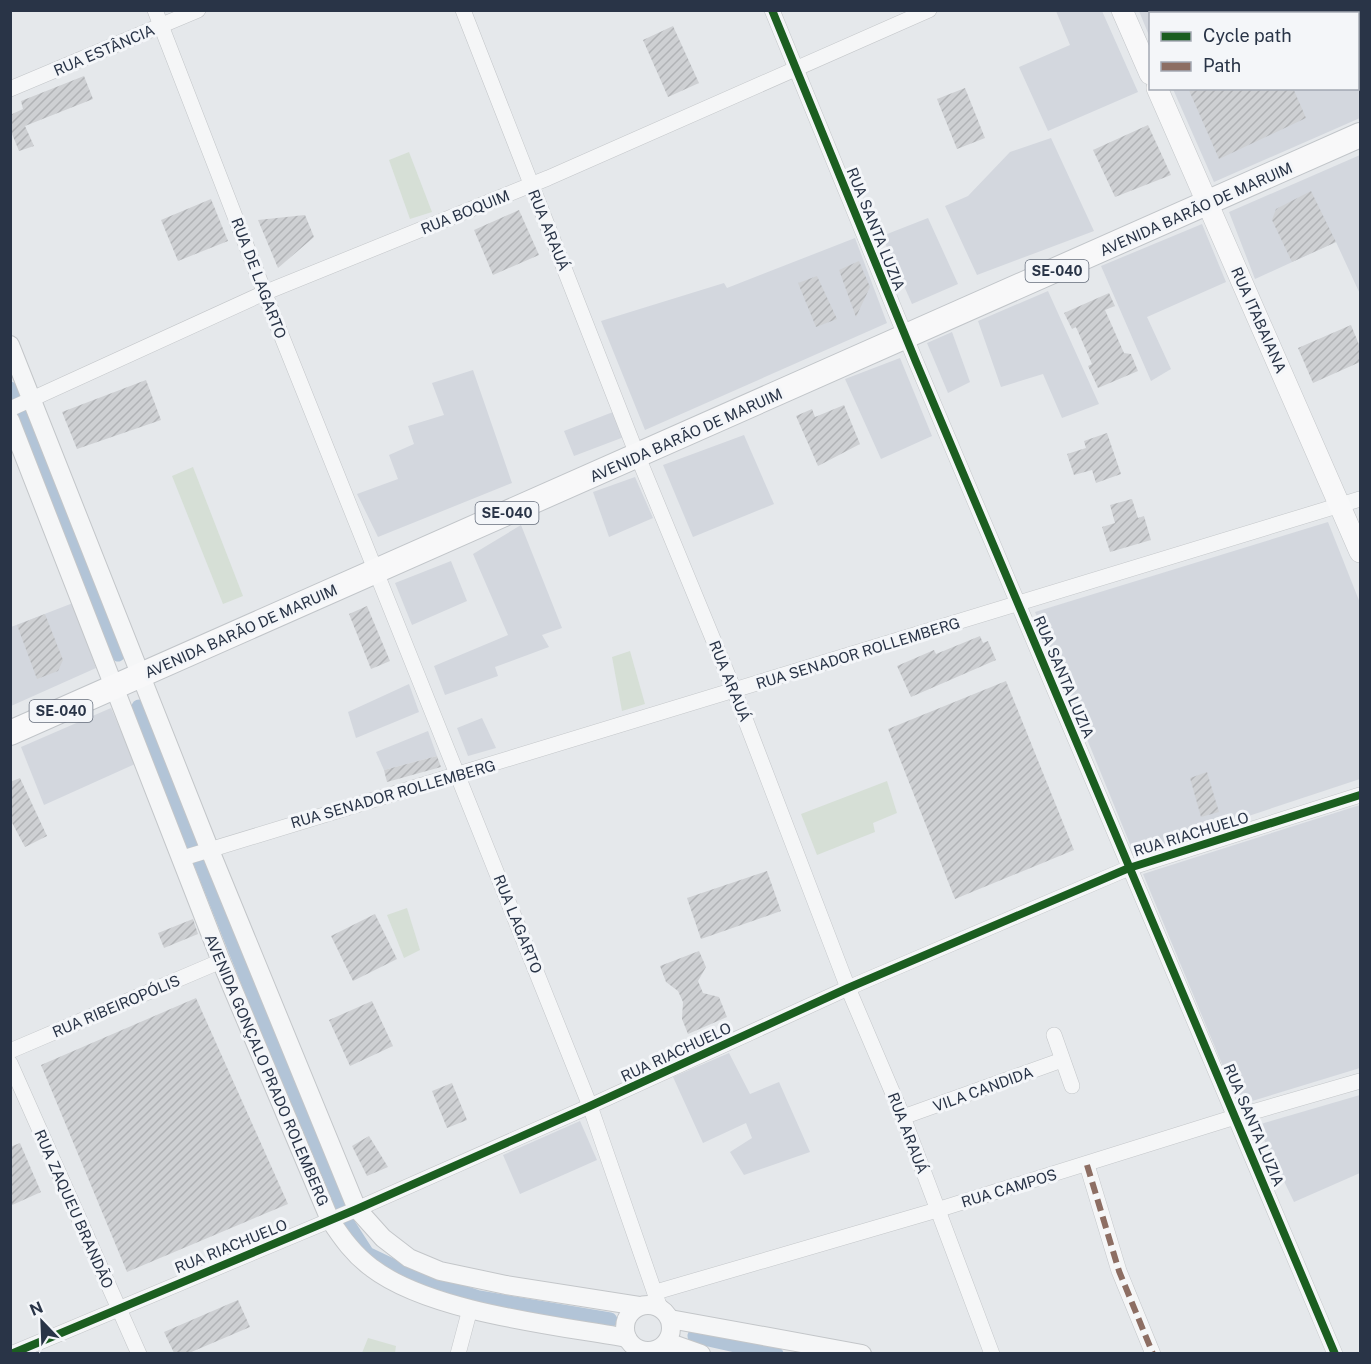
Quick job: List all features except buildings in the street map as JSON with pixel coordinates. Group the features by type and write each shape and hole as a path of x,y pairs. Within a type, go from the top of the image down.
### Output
{"main road":[{"path":"1122,10 1149,72"},
{"name":"RUA ITABAIANA","path":"1158,90 1208,204 1351,502 1360,552"},
{"name":"AVENIDA BARÃO DE MARUIM","path":"10,733 138,671 638,457 1360,135"}],"street":[{"name":"RUA DE LAGARTO","path":"156,10 264,293 367,544"},
{"name":"RUA ESTÂNCIA","path":"10,89 198,10"},
{"name":"RUA ARAUÁ","path":"464,10 638,457 734,690 848,988 903,1117 992,1353"},
{"name":"RUA SANTA LUZIA","path":"772,10 906,337 1335,1353"},
{"name":"RUA BOQUIM","path":"19,407 264,293 531,185 929,10"},
{"path":"10,345 19,407"},
{"name":"AVENIDA GONÇALO PRADO ROLEMBERG","path":"19,407 138,671 196,853 343,1215 352,1251 372,1269 398,1284 470,1310 628,1344"},
{"name":"AVENIDA GONÇALO PRADO ROLEMBERG","path":"19,407 111,684 196,853 221,961 343,1215 383,1238 408,1258 440,1271 506,1285 639,1306"},
{"name":"RUA SENADOR ROLLEMBERG","path":"196,853 1351,502"},
{"name":"RUA LAGARTO","path":"367,544 590,1106 662,1306"},
{"name":"RUA RIACHUELO","path":"11,1353 343,1215 590,1106 848,988 1129,868 1360,795"},
{"name":"RUA RIBEIROPÓLIS","path":"10,1052 221,961"},
{"path":"1054,1035 1072,1086"},
{"name":"VILA CANDIDA","path":"903,1117 1062,1060"},
{"name":"RUA ZAQUEU BRANDÃO","path":"10,1063 139,1353"},
{"name":"RUA CAMPOS","path":"662,1306 937,1210 1235,1117 1360,1081"},
{"path":"1086,1165 1119,1271 1153,1353"},
{"path":"662,1306 672,1331 667,1342 651,1352 639,1350 628,1344 626,1319 639,1306 650,1305 662,1306 862,1353"},
{"path":"458,1353 470,1310"},
{"path":"667,1342 692,1352"}],"shaded area":[{"path":"1360,10 1360,16 1359,12 1149,12 1149,36 1139,11"},
{"path":"1056,11 1102,11 1138,92 1048,131 1019,67 1070,45"},
{"path":"1359,76 1360,118 1214,182 1173,90 1359,90"},
{"path":"1051,138 1094,231 977,275 945,206 968,196 1010,152"},
{"path":"409,152 432,212 410,219 389,160"},
{"path":"1360,155 1360,294 1336,242 1255,279 1229,212"},
{"path":"928,218 958,284 912,304 882,236"},
{"path":"1202,224 1226,282 1147,317 1171,369 1151,381 1101,266"},
{"path":"855,238 887,323 645,430 601,321 724,283 727,288"},
{"path":"1048,291 1099,404 1062,418 1043,374 1001,387 978,321"},
{"path":"952,332 970,382 948,393 927,343"},
{"path":"900,358 932,436 881,459 845,379"},
{"path":"473,370 512,483 378,537 357,494 398,479 389,455 414,444 408,426 444,415 432,383"},
{"path":"613,412 624,437 574,456 564,431"},
{"path":"744,435 774,504 693,537 663,465"},
{"path":"193,467 243,596 223,604 172,476"},
{"path":"635,477 653,518 609,537 593,492"},
{"path":"1328,522 1360,603 1360,779 1134,854 1035,612"},
{"path":"521,525 562,628 542,635 549,647 495,667 498,676 445,695 434,666 508,635 473,554"},
{"path":"451,561 467,601 412,625 395,583"},
{"path":"73,603 96,668 11,706 11,627"},
{"path":"630,651 645,704 622,711 612,657"},
{"path":"409,684 419,712 356,738 348,712"},
{"path":"111,708 135,764 44,805 21,747"},
{"path":"482,718 496,748 468,756 457,728"},
{"path":"428,731 437,756 384,770 376,752"},
{"path":"887,781 897,813 873,823 875,832 817,855 801,814"},
{"path":"1360,805 1360,1068 1239,1105 1143,874"},
{"path":"407,908 420,950 404,958 387,915"},
{"path":"729,1053 750,1094 779,1082 810,1152 744,1175 730,1152 752,1138 746,1123 703,1143 673,1077"},
{"path":"1360,1095 1360,1173 1294,1202 1257,1125"},
{"path":"580,1121 597,1160 520,1194 503,1155"},
{"path":"368,1338 396,1346 395,1353 362,1353"}],"waterway":[{"path":"10,389 118,654"},
{"path":"139,707 328,1182 349,1226 367,1254 413,1276 479,1298 610,1320"},
{"path":"695,1336 776,1354"}],"marked path":[{"path":"1087,1165 1119,1271 1153,1354"}],"cycle path":[{"path":"772,10 916,362 1335,1354"},
{"path":"11,1354 357,1209 848,988 1129,868 1360,795"}]}
